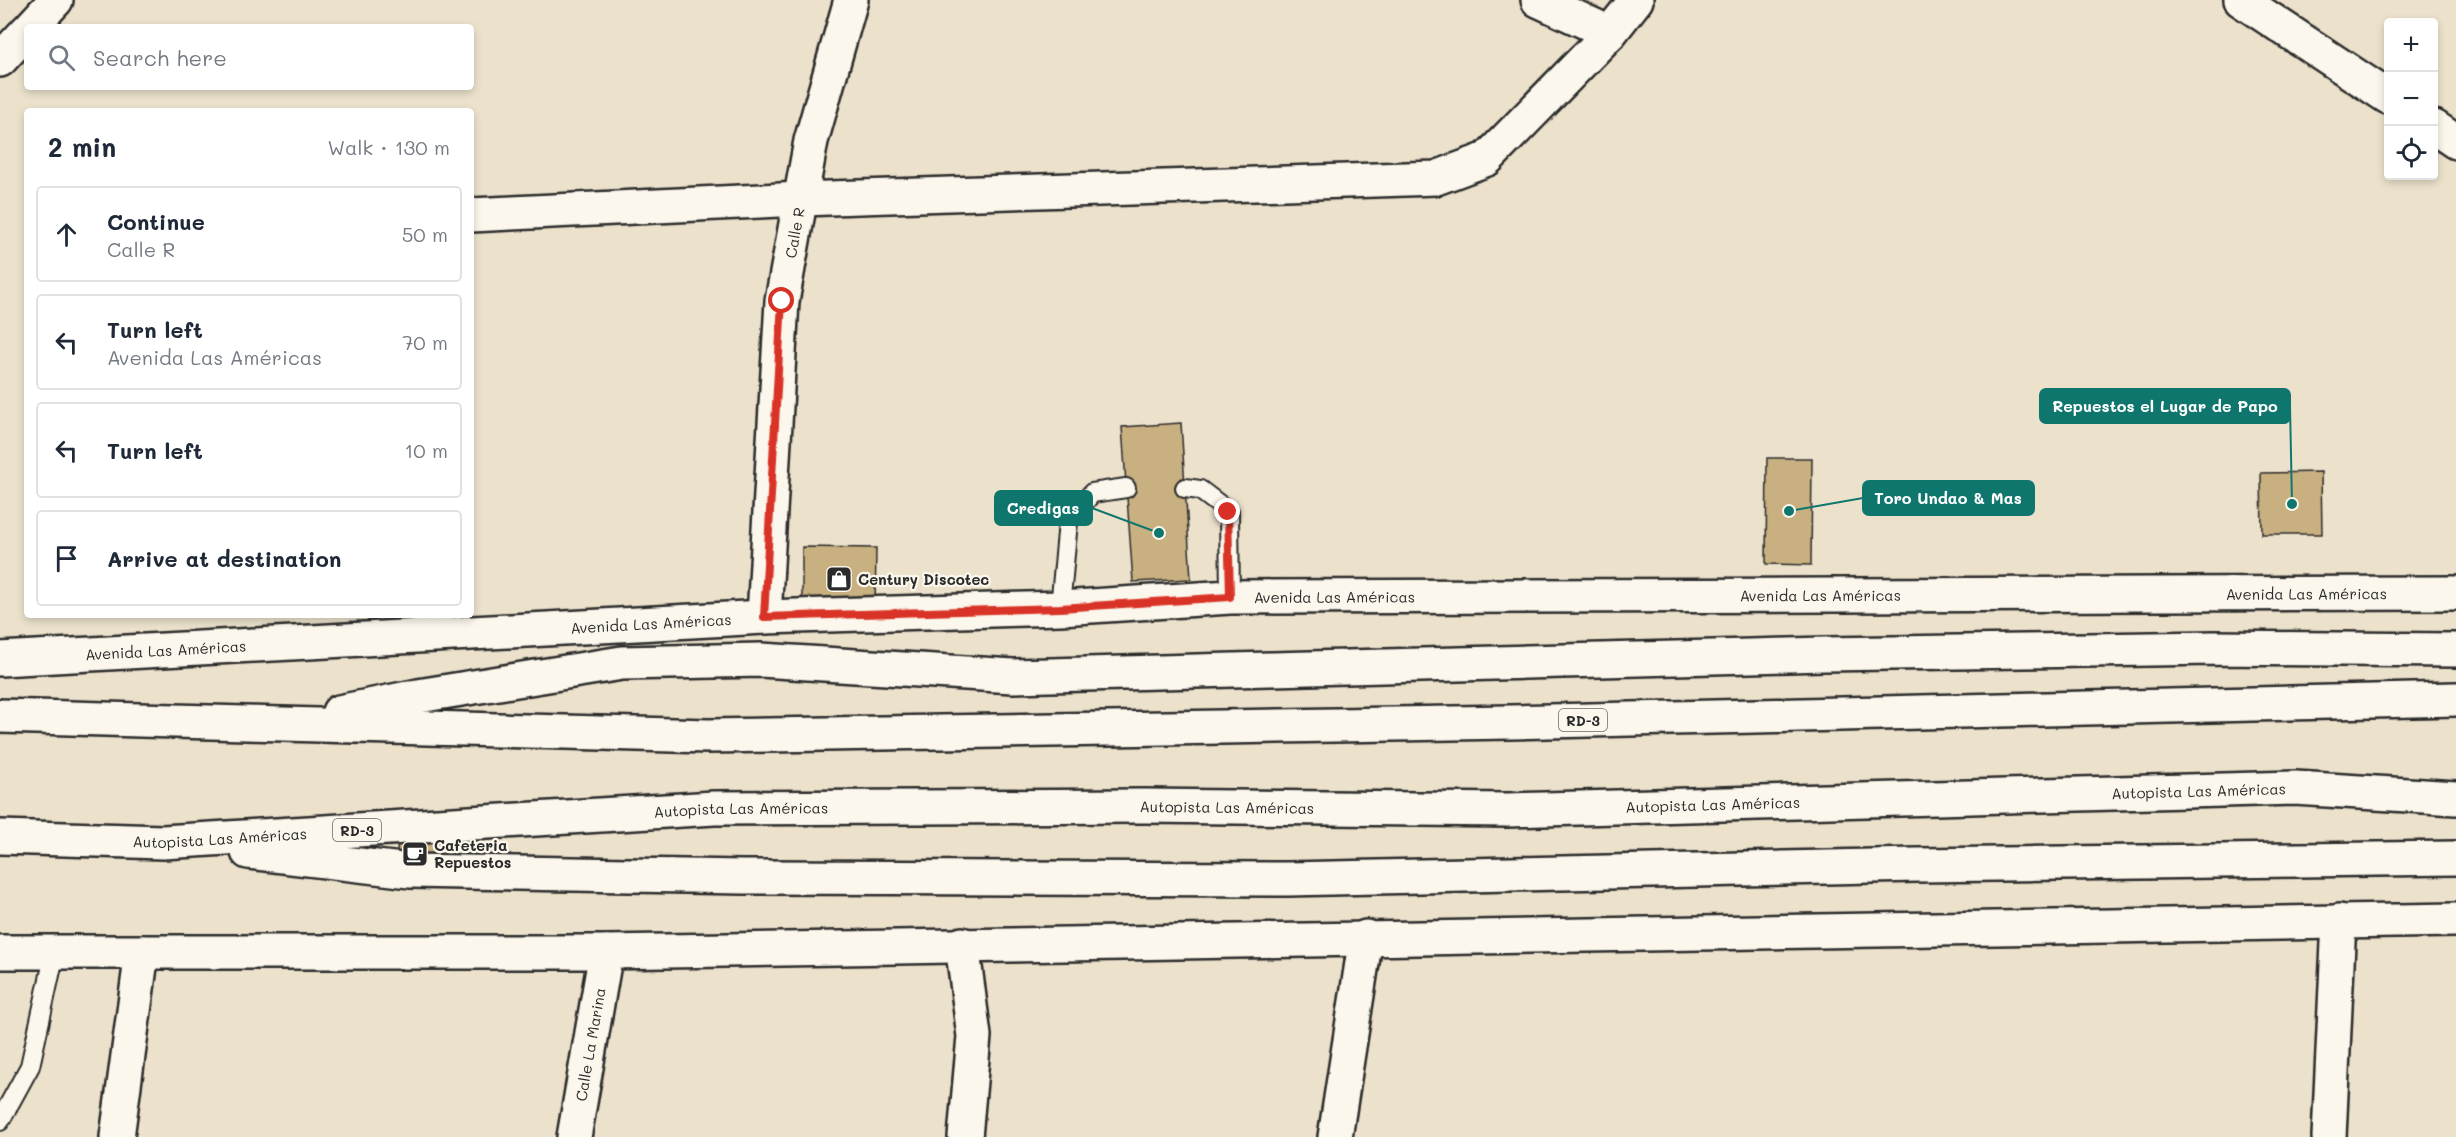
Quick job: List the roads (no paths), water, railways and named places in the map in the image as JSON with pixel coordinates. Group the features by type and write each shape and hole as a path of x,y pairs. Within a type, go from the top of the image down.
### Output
{"main road":[{"path":"34,24 56,0"},
{"name":"Calle R","path":"764,617 782,301 811,141 851,0"},
{"path":"1539,0 1610,33"},
{"path":"474,215 800,199 1436,178 1487,159 1610,33 1636,0"},
{"path":"2241,0 2384,94"},
{"path":"0,60 24,34"},
{"path":"2438,130 2456,142"},
{"name":"Avenida Las Américas","path":"0,659 764,617 1060,608 1230,597 2456,593"},
{"path":"284,723 418,696 622,663 761,660 1013,676 1824,654 2214,648 2456,650"},
{"name":"RD-3","path":"0,716 710,736 1498,722 2456,699"},
{"name":"Autopista Las Américas","path":"0,837 163,842 714,808 1144,806 1507,810 2295,788 2456,798"},
{"path":"163,842 410,871 743,877 1288,879 2456,858"},
{"path":"0,952 606,952 1366,937 2456,920"},
{"path":"2329,1137 2339,921"},
{"path":"1335,1137 1366,937"},
{"path":"962,944 974,1036 965,1137"},
{"path":"117,1137 142,952"},
{"name":"Calle La Marina","path":"574,1137 606,952"}],"lane":[{"path":"1060,608 1068,522 1092,493 1126,488"},
{"path":"1185,488 1200,490 1228,512 1230,597"},
{"path":"0,1121 30,1066 55,952"}],"place":[{"name":"Repuestos el Lugar de Papo","path":"2292,504"},
{"name":"Toro Undao & Mas","path":"1789,511"},
{"name":"Credigas","path":"1159,533"},
{"name":"Century Discotec","path":"839,579"},
{"name":"Cafeteria Repuestos","path":"415,854"}]}
